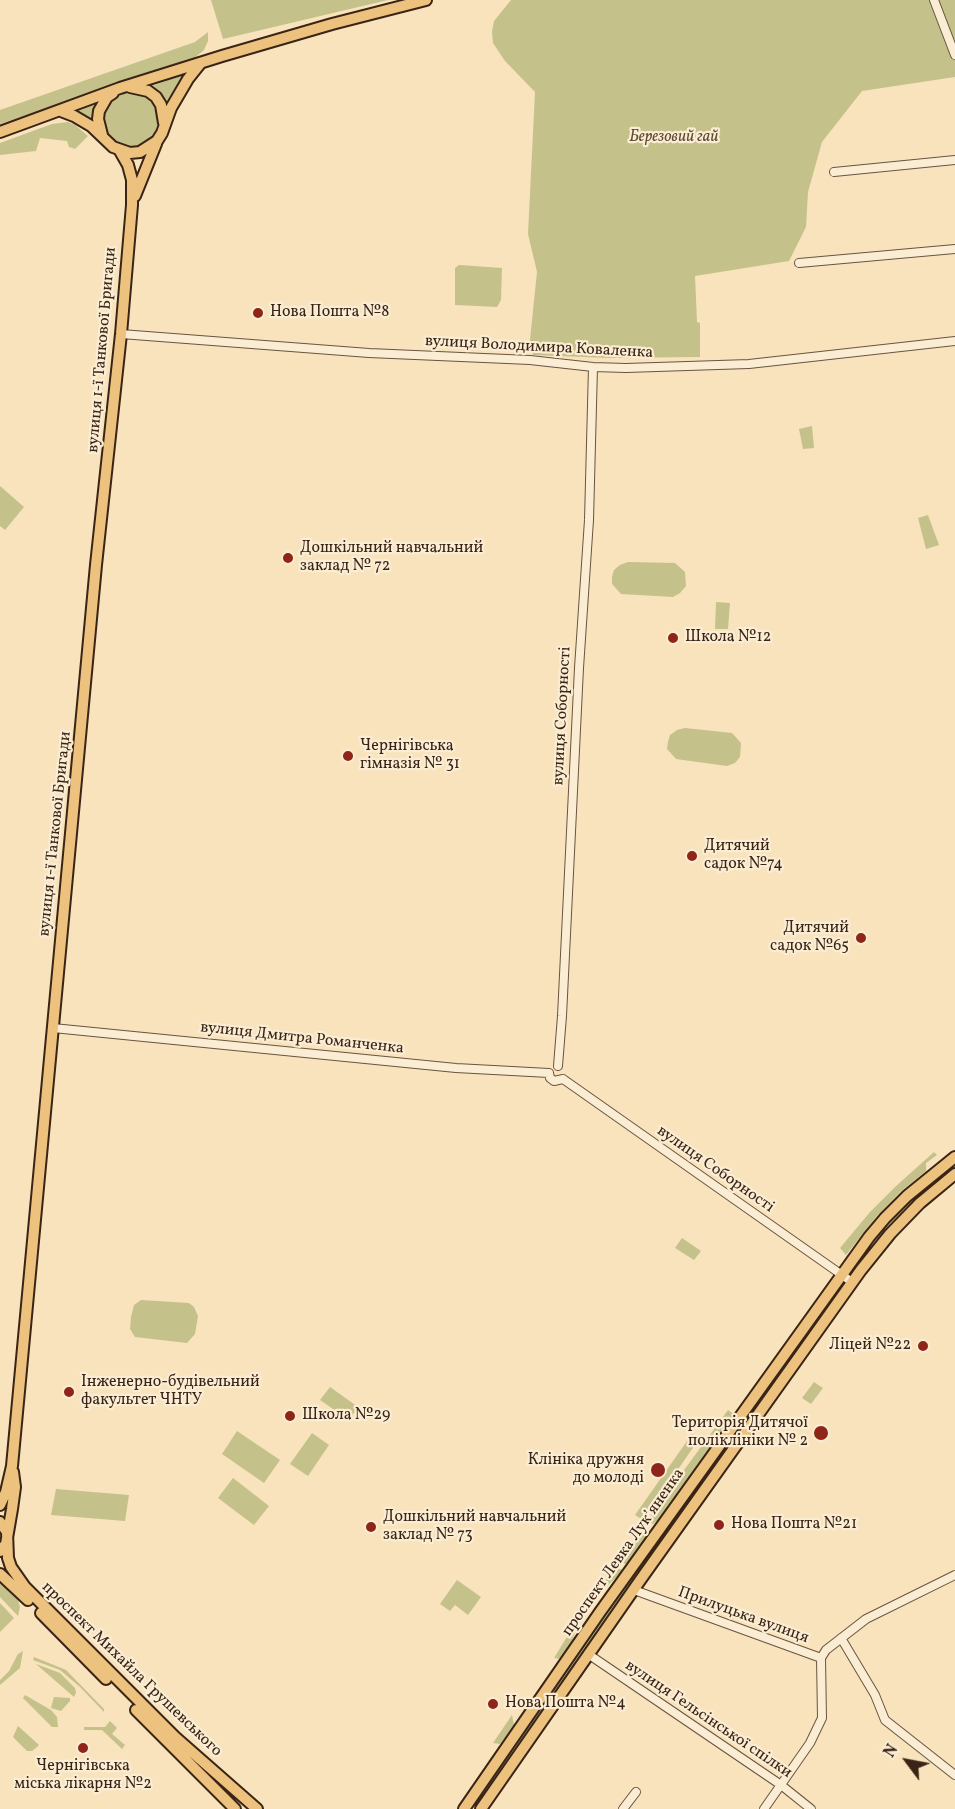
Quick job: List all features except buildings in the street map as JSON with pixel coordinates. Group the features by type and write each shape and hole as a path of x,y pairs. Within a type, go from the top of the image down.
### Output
{"main road":[{"path":"0,132 120,88 332,24 426,0"},
{"path":"61,111 83,120 120,151 140,152 157,141 179,94 200,64"},
{"path":"102,135 98,119 102,104 107,97 120,88 140,87 156,97 164,114 164,124"},
{"name":"вулиця 1-ї Танкової Бригади","path":"132,205 157,141"},
{"name":"вулиця 1-ї Танкової Бригади","path":"0,1505 6,1492 12,1466 111,414 121,334 132,180 128,165 120,151"},
{"name":"проспект Левка Лукʼяненка","path":"464,1809 600,1612 841,1274 885,1218 955,1156"},
{"name":"проспект Левка Лукʼяненка","path":"481,1809 852,1282 890,1234 920,1203 955,1174"},
{"name":"вулиця 1-ї Танкової Бригади","path":"7,1538 15,1487 12,1466"},
{"path":"0,1521 7,1538 6,1544 0,1551"},
{"name":"проспект Михайла Грушевського","path":"7,1538 11,1567 25,1587 166,1729 257,1809"},
{"name":"проспект Михайла Грушевського","path":"0,1574 29,1600 235,1809"}],"street":[{"path":"934,0 955,55"},
{"path":"834,172 955,160"},
{"path":"799,263 955,249"},
{"name":"вулиця Володимира Коваленка","path":"121,334 378,353 531,360 593,367 749,364 955,342"},
{"name":"вулиця Соборності","path":"563,1079 564,1072 558,1066 589,520 593,367"},
{"name":"вулиця Дмитра Романченка","path":"53,1028 456,1068 549,1073"},
{"path":"549,1073 551,1068 558,1066"},
{"name":"вулиця Соборності","path":"549,1073 550,1078 554,1081 563,1079 852,1282"},
{"path":"820,1658 826,1650 866,1618 955,1575"},
{"name":"Прилуцька вулиця","path":"634,1590 820,1658 822,1718 810,1743 764,1809"},
{"path":"841,1638 875,1695 885,1720 955,1775"},
{"name":"вулиця Гельсінської спілки","path":"588,1654 782,1785 812,1809"},
{"path":"623,1809 636,1792"}],"green space":[{"path":"211,0 388,0 223,39"},
{"name":"Березовий гай","path":"511,0 955,0 955,77 862,91 822,142 808,192 806,227 789,261 695,276 697,322 700,323 700,357 609,358 533,355 530,340 537,272 528,234 535,92 505,61 493,43 492,32 494,21"},
{"path":"208,32 208,41 204,50 192,60 0,124 0,110 195,42"},
{"path":"183,75 166,102 161,93 152,86"},
{"path":"126,93 136,93 146,97 154,105 158,120 154,135 146,143 136,147 126,147 116,143 108,135 104,125 104,115 108,105 116,97"},
{"path":"97,103 92,122 76,111"},
{"path":"68,122 88,136 75,149 69,147 67,141 40,138 36,151 0,155 0,143 52,124"},
{"path":"459,265 502,268 501,300 497,307 455,305 455,268"},
{"path":"812,426 814,448 803,449 799,429"},
{"path":"0,486 24,507 5,530 0,526"},
{"path":"928,515 939,545 926,549 918,518"},
{"path":"628,562 675,563 685,572 686,586 673,597 621,594 612,584 612,577 614,570"},
{"path":"716,602 730,603 728,629 715,629"},
{"path":"685,728 732,733 741,743 740,757 735,763 727,766 676,759 667,749 670,735"},
{"path":"934,1152 937,1155 926,1163 926,1171 900,1192 876,1217 846,1255 840,1248 870,1212"},
{"path":"955,1162 955,1167 891,1223 859,1263 857,1261 886,1223"},
{"path":"682,1238 701,1251 694,1260 675,1248"},
{"path":"832,1295 835,1297 833,1301 750,1418 747,1416"},
{"path":"141,1300 189,1303 194,1307 198,1316 195,1334 187,1343 135,1337 130,1329 131,1317 134,1305"},
{"path":"814,1382 823,1388 811,1404 802,1398"},
{"path":"330,1387 358,1407 349,1420 320,1400"},
{"path":"728,1410 735,1415 660,1518 653,1524 646,1522"},
{"path":"744,1421 746,1423 639,1573 636,1571"},
{"path":"237,1431 280,1460 264,1483 222,1454"},
{"path":"312,1433 329,1445 308,1476 290,1464"},
{"path":"692,1434 699,1439 643,1520 635,1515"},
{"path":"233,1478 269,1506 254,1525 218,1498"},
{"path":"56,1489 129,1495 125,1521 51,1515"},
{"path":"643,1528 647,1533 646,1539 627,1565 620,1561"},
{"path":"616,1566 623,1571 607,1586 603,1584"},
{"path":"632,1576 635,1578 472,1809 469,1809"},
{"path":"457,1580 481,1597 468,1615 455,1605 450,1611 440,1604"},
{"path":"0,1581 18,1600 20,1607 18,1616 0,1597"},
{"path":"0,1603 14,1618 0,1632"},
{"path":"573,1627 576,1630 569,1648 561,1659 554,1658"},
{"path":"23,1651 20,1668 0,1685 0,1680 9,1671 18,1654"},
{"path":"34,1657 66,1670 104,1709 104,1712 60,1670 33,1660"},
{"path":"36,1664 60,1673 75,1688 74,1697"},
{"path":"25,1695 51,1710 57,1717 58,1727 52,1727 23,1698"},
{"path":"54,1697 70,1698 70,1701 61,1711 51,1708"},
{"path":"512,1715 514,1725 500,1744 493,1743"},
{"path":"110,1721 117,1728 112,1734 125,1745 122,1749 102,1730 84,1730 84,1727 105,1727"},
{"path":"18,1726 39,1745 32,1751 27,1751 13,1737"}],"place":[{"name":"Нова Пошта №8","path":"258,313"},
{"name":"Дошкільний навчальний заклад № 72","path":"288,558"},
{"name":"Школа №12","path":"673,638"},
{"name":"Чернігівська гімназія № 31","path":"348,756"},
{"name":"Дитячий садок №74","path":"692,856"},
{"name":"Дитячий садок №65","path":"861,938"},
{"name":"Ліцей №22","path":"923,1346"},
{"name":"Інженерно-будівельний факультет ЧНТУ","path":"69,1392"},
{"name":"Школа №29","path":"290,1416"},
{"name":"Територія Дитячої поліклініки № 2","path":"821,1433"},
{"name":"Клініка дружня до молоді","path":"658,1470"},
{"name":"Нова Пошта №21","path":"719,1525"},
{"name":"Дошкільний навчальний заклад № 73","path":"371,1527"},
{"name":"Нова Пошта №4","path":"493,1704"},
{"name":"Чернігівська міська лікарня №2","path":"83,1748"}]}
